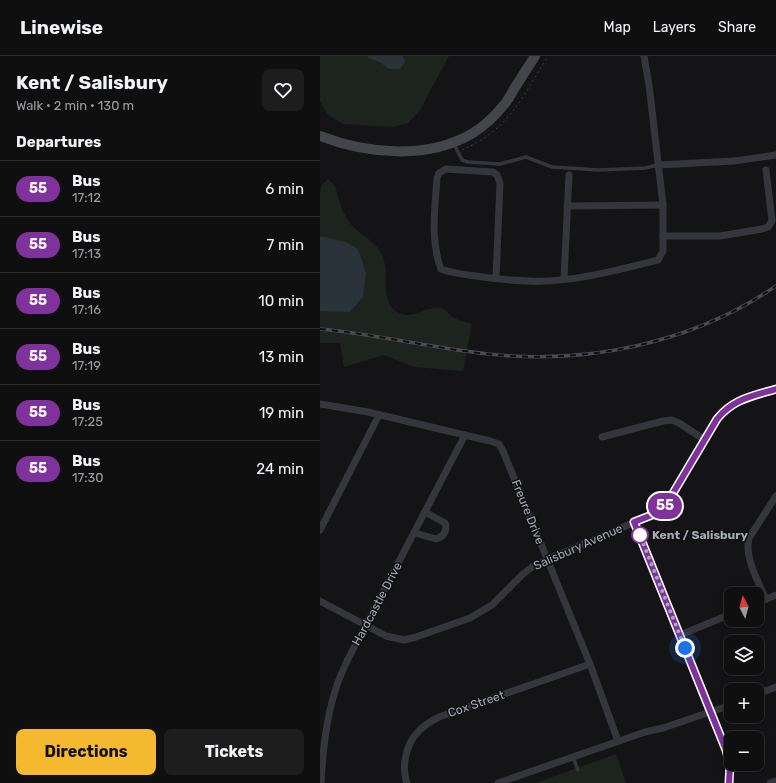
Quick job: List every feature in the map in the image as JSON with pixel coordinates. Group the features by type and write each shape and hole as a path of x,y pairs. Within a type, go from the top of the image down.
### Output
{"main road":[{"path":"320,136 337,143 367,149 395,151 424,150 453,142 473,133 489,121 504,106 535,56"}],"street":[{"path":"496,278 500,183 497,175 493,172 446,169 440,173 437,178 434,230 435,246 441,269 451,272 496,278 530,281 564,279 618,270 658,260 663,251 663,206 644,56"},
{"path":"658,166 734,161 776,155"},
{"path":"663,236 720,236 768,227 772,221 766,170"},
{"path":"564,279 569,175"},
{"path":"567,206 663,206"},
{"name":"Salisbury Avenue","path":"320,601 386,636 404,640 470,618 492,605 532,567 547,559 652,515 666,505 717,419 728,407 739,401 776,389"},
{"name":"Freure Drive","path":"320,404 379,415 496,442 501,447 590,664 618,741"},
{"path":"320,530 379,415"},
{"path":"602,437 672,420 705,440"},
{"name":"Hardcastle Drive","path":"321,783 323,742 329,709 336,686 465,435"},
{"path":"776,496 747,542 748,553 766,599 776,595"},
{"path":"415,532 436,540 445,532 446,526 444,524 425,512"},
{"path":"634,522 729,758 729,783"},
{"path":"680,635 724,617"},
{"name":"Cox Street","path":"407,783 404,768 408,748 416,733 430,722 439,717 590,664"},
{"path":"764,691 776,687"},
{"path":"498,783 618,741 724,707"},
{"path":"770,783 776,781"}],"lane":[{"path":"453,142 462,160 468,162 500,164 526,158 552,167 598,170 658,166"},
{"path":"573,757 578,770"}],"shaded area":[{"path":"320,56 368,56 389,69 405,62 403,56 449,56 420,110 408,123 392,127 343,124 327,114 320,101"},
{"path":"368,56 403,56 405,62 400,69 389,69 379,62 368,58"},
{"path":"328,179 335,187 342,208 349,222 379,249 386,271 387,298 393,309 404,315 410,315 430,309 440,308 446,310 450,316 454,318 472,324 463,371 414,367 384,355 344,367 340,343 320,343 320,195 321,186"},
{"path":"320,236 346,242 358,249 366,273 363,297 350,312 320,311"},
{"path":"616,754 626,783 536,783"}],"railway":[{"path":"320,329 362,334 488,354 525,357 563,356 638,346 675,335 710,322 744,306 776,286"}],"bus line":[{"name":"55","path":"729,783 729,758 634,522 652,515 666,505 717,419 728,407 739,401 776,389"}],"place":[{"name":"Kent / Salisbury","path":"640,535"}],"route":[{"path":"640,535 639,533 685,648"}]}
